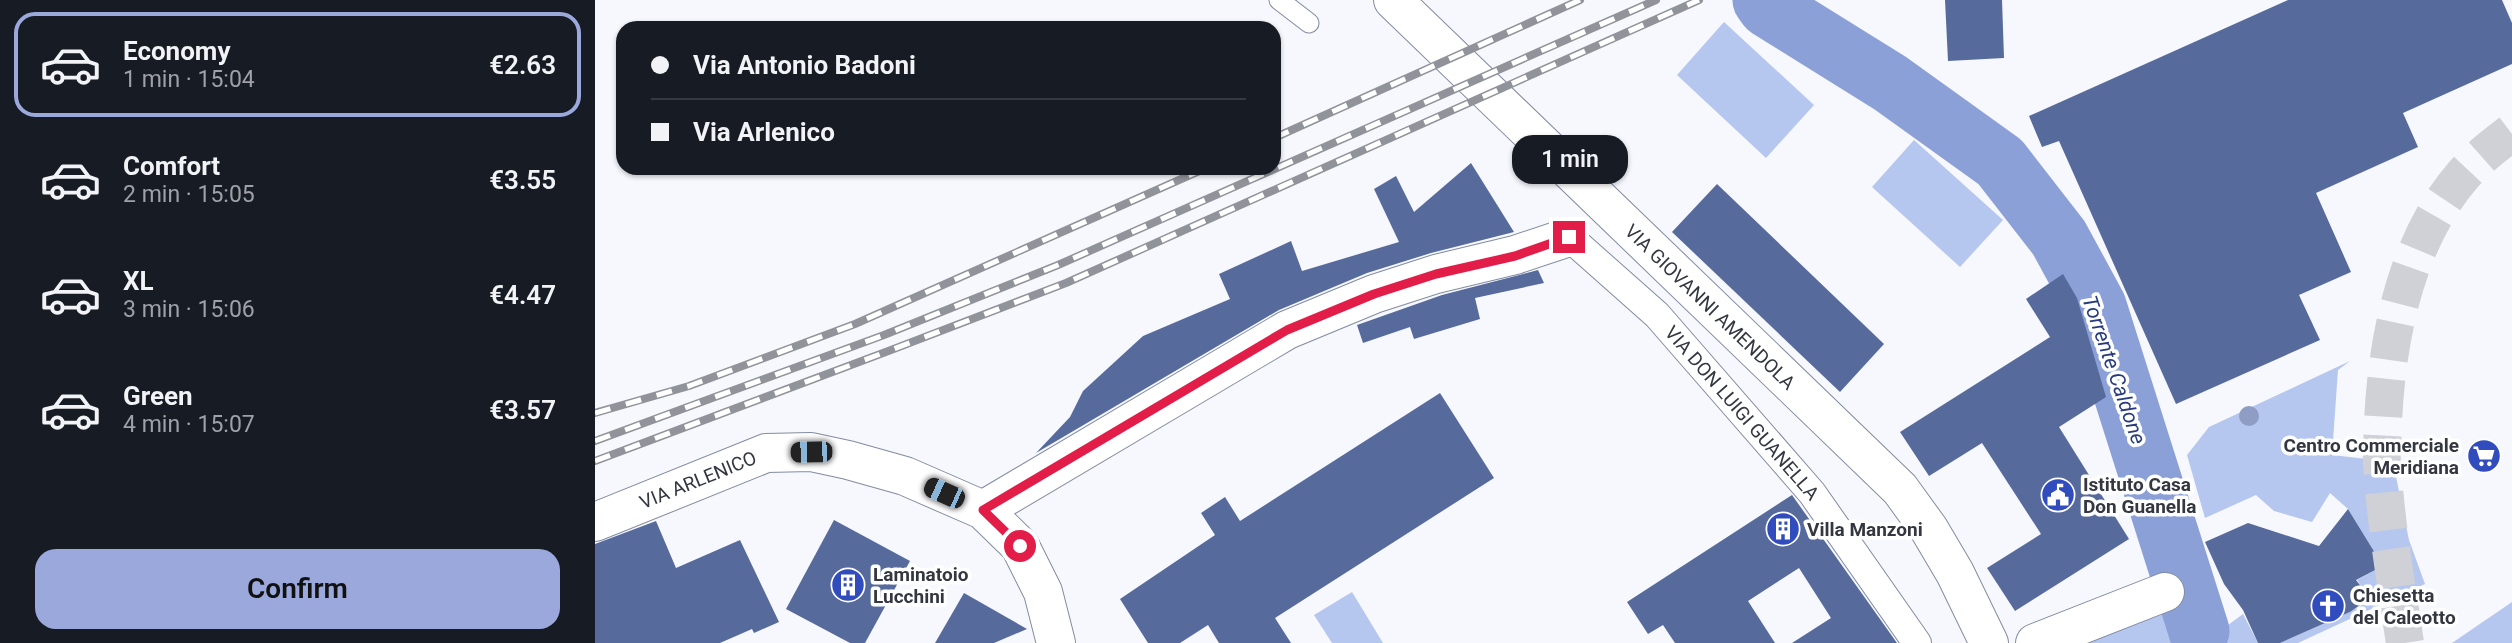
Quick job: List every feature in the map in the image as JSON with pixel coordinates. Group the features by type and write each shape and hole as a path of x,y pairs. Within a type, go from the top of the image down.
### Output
{"street":[{"name":"VIA GIOVANNI AMENDOLA","path":"1393,0 1900,489 1936,540 1989,643"},
{"path":"1056,643 1043,592 1020,546 983,510 1287,330 1374,294 1436,274 1515,256 1569,237"},
{"name":"VIA DON LUIGI GUANELLA","path":"1569,237 1657,315 1812,493 1917,643"},
{"name":"VIA ARLENICO","path":"595,522 766,453 811,452 856,462 905,476 983,510"},
{"path":"2035,643 2165,592"}],"lane":[{"path":"1279,0 1309,23"}],"shaded area":[{"path":"1724,22 1814,105 1766,158 1677,75"},
{"path":"1914,140 2003,220 1960,267 1872,187"},
{"path":"2350,361 2338,370 2332,455 2393,462 2409,540 2425,584 2298,643 2280,643 2350,612 2370,599 2357,580 2383,566 2348,509 2330,493 2312,522 2274,511 2256,495 2205,518 2187,455 2209,427"},
{"path":"1352,592 1383,643 1332,643 1314,615"},
{"path":"2174,601 2191,643 2046,643"},
{"path":"2512,602 2512,643 2452,643"},
{"path":"2243,614 2258,643 2204,643"}],"building":[{"path":"1945,0 2002,0 2004,58 1948,61"},
{"path":"2288,0 2502,0 2512,23 2512,64 2403,113 2418,147 2316,193 2351,272 2299,295 2320,340 2176,404 2059,141 2042,147 2029,116"},
{"path":"1471,163 1514,232 1367,273 1279,310 1036,453 1070,417 1083,391 1143,336 1230,299 1219,274 1291,241 1302,271 1399,242 1374,189 1396,176 1414,212"},
{"path":"1717,184 1884,344 1840,392 1672,232"},
{"path":"1538,270 1544,283 1475,298 1480,319 1414,339 1410,327 1363,343 1357,325 1442,295"},
{"name":"Istituto Casa Don Guanella","path":"2063,274 2077,298 2106,397 2059,427 2129,539 2015,611 1987,568 2041,534 1982,443 1929,476 1900,432 2050,337 2026,299"},
{"path":"1440,393 1494,478 1275,618 1291,643 1219,643 1208,625 1180,643 1148,643 1120,599 1215,535 1201,513 1225,497 1240,521"},
{"name":"Villa Manzoni","path":"1792,495 1897,643 1792,643 1831,618 1799,568 1748,601 1775,643 1675,643 1663,625 1648,634 1627,602"},
{"path":"2348,509 2383,566 2356,580 2370,598 2350,612 2280,643 2258,643 2243,610 2224,584 2205,542 2248,523 2319,546"},
{"name":"Laminatoio Lucchini","path":"834,520 910,561 865,643 850,643 786,609"},
{"path":"656,521 676,568 740,540 779,622 754,633 752,629 720,643 595,643 595,544"},
{"name":"Laminatoio Lucchini","path":"964,593 1027,629 994,643 935,643"}],"waterway":[{"name":"Torrente Caldone","path":"1763,0 1768,7 1890,83 2000,162 2059,238 2096,306 2199,631"}],"tunnel":[{"path":"2405,643 2382,459 2385,390 2395,324 2414,259 2444,200 2469,168 2512,132"}],"railway":[{"path":"1281,135 1580,0"},
{"path":"1281,166 1656,0"},
{"path":"595,461 1066,283 1699,0"},
{"path":"595,413 689,386 855,324 1190,175"},
{"path":"595,441 884,335 1058,265 1261,175"}],"place":[{"name":"Centro Commerciale Meridiana","path":"2484,456"},
{"name":"Istituto Casa Don Guanella","path":"2058,495"},
{"name":"Villa Manzoni","path":"1783,529"},
{"name":"Laminatoio Lucchini","path":"848,585"},
{"name":"Chiesetta del Caleotto","path":"2328,606"}],"route":[{"path":"1020,546 983,510 1287,330 1374,294 1436,274 1515,256 1569,237"}]}
